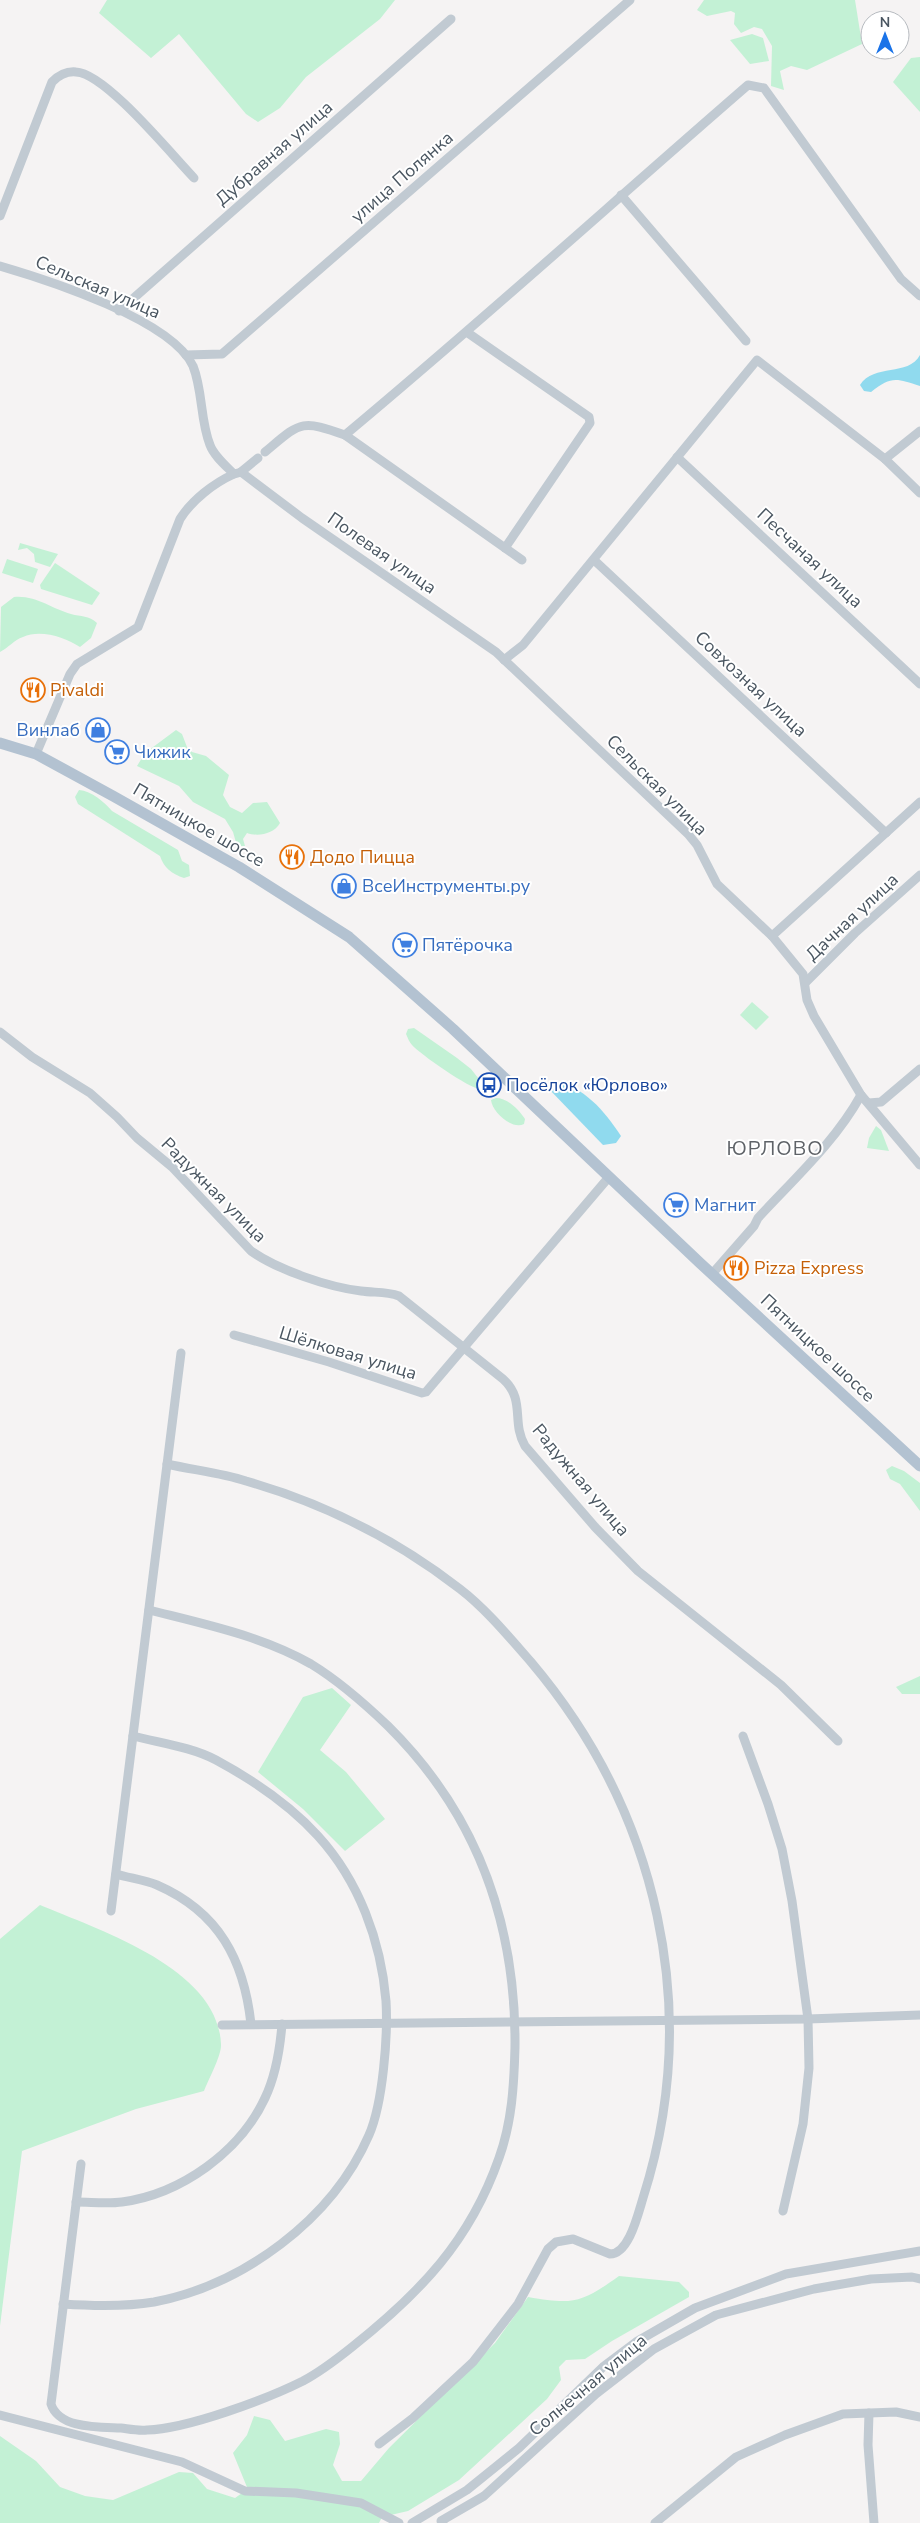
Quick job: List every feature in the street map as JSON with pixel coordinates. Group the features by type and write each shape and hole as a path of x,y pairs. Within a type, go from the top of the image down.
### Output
{"main road":[{"name":"Пятницкое шоссе","path":"0,744 36,754 239,868 349,937 453,1029 712,1274 920,1466"}],"street":[{"name":"улица Полянка","path":"186,355 222,354 630,0"},
{"name":"Дубравная улица","path":"119,311 451,19"},
{"path":"0,216 52,82 58,76 68,73 77,72 90,76 108,88 194,178"},
{"path":"345,435 468,333 621,195 748,85 764,88 901,279 920,296"},
{"path":"621,195 746,341"},
{"name":"Сельская улица","path":"0,266 65,288 119,311 155,328 175,343 186,355 198,385 210,445 224,464 238,473"},
{"path":"468,333 589,417 590,423 505,548"},
{"path":"504,660 523,645 757,360 884,459 920,493"},
{"path":"36,754 70,674 87,656 138,627 180,519 187,508 223,479 238,473 287,433 301,425 314,424 345,435 522,560"},
{"path":"884,459 920,431"},
{"name":"Песчаная улица","path":"677,457 920,684"},
{"name":"Полевая улица","path":"238,473 496,652 504,660"},
{"name":"Совхозная улица","path":"594,560 886,833"},
{"name":"Сельская улица","path":"504,660 688,834 697,845 716,884 772,936 803,974 806,982 807,1000 814,1016 860,1096 869,1103 881,1122 895,1133 920,1165"},
{"path":"772,936 920,802"},
{"name":"Дачная улица","path":"806,982 920,875"},
{"name":"Радужная улица","path":"0,1032 32,1057 90,1093 172,1168 251,1251 265,1262 331,1285 361,1291 389,1292 399,1296 511,1386 516,1396 518,1434 525,1446 595,1527 638,1571 780,1685 838,1741"},
{"path":"869,1103 881,1102 920,1069"},
{"path":"712,1274 754,1226 758,1218 829,1141 850,1114 860,1096"},
{"path":"465,1349 609,1177"},
{"name":"Шёлковая улица","path":"234,1336 329,1362 422,1393 430,1389 465,1349"},
{"path":"112,1911 181,1353"},
{"path":"167,1464 244,1480 298,1498 361,1525 410,1554 462,1590 508,1635 550,1685 590,1742 608,1775 632,1830 652,1890 664,1950 670,2019 666,2101 658,2146 632,2231 622,2251 610,2254 573,2239 556,2242 548,2250 518,2304 473,2362 413,2418 379,2444"},
{"path":"81,2164 50,2404 59,2417 69,2421 101,2427 148,2430 186,2424 303,2381 342,2356 381,2325 423,2286 457,2244 481,2199 499,2158 511,2114 515,2021 511,1975 503,1926 490,1882 469,1836 440,1786 410,1748 367,1705 311,1664 262,1642 149,1610"},
{"path":"63,2304 102,2307 154,2302 203,2288 256,2261 300,2228 330,2198 352,2166 370,2134 379,2096 387,2023 384,1979 375,1939 362,1903 346,1872 318,1836 287,1807 214,1759 133,1736"},
{"path":"743,1736 782,1849 792,1901 808,2019 809,2068 803,2124 783,2211"},
{"path":"116,1874 156,1885 186,1901 211,1921 228,1946 242,1973 251,2024"},
{"path":"222,2025 808,2019 920,2015"},
{"path":"76,2202 121,2202 153,2195 188,2180 217,2159 244,2131 265,2099 276,2070 282,2024"},
{"path":"412,2523 467,2490 519,2448 604,2366 636,2342 695,2308 786,2274 920,2251"},
{"name":"Солнечная улица","path":"443,2523 441,2521 484,2496 596,2394 654,2350 716,2315 814,2289 871,2279 912,2277 920,2279"},
{"path":"655,2523 736,2457 785,2435 843,2414 896,2412 920,2417"},
{"path":"869,2413 869,2476 874,2523"},
{"path":"0,2414 182,2462 245,2490 296,2493 361,2503 399,2523"}],"green space":[{"path":"107,0 395,0 380,19 306,77 280,108 258,122 246,114 179,34 151,58 99,13"},
{"path":"704,0 855,0 860,45 807,70 791,66 780,71 784,90 771,86 772,46 762,29 754,27 741,33 734,24 735,13 731,11 707,16 697,10"},
{"path":"752,34 763,38 769,61 750,64 730,40"},
{"path":"920,57 920,112 893,82 911,58"},
{"path":"20,543 58,554 50,567 35,562 34,554 27,548 18,550"},
{"path":"7,559 38,569 33,583 2,573"},
{"path":"55,563 100,593 92,605 41,589 40,585"},
{"path":"14,597 30,598 64,612 91,619 97,623 91,638 80,647 52,635 30,635 17,640 0,652 1,607"},
{"path":"176,730 182,734 187,747 192,752 206,756 229,775 223,795 230,807 242,813 253,803 267,802 280,823 277,827 265,834 247,833 243,839 245,846 237,846 233,832 225,819 193,802 179,786 137,766 145,753"},
{"path":"79,790 93,795 112,811 178,850 182,861 189,865 190,876 184,878 176,875 166,867 160,856 78,804 75,797"},
{"path":"752,1002 769,1017 756,1030 740,1015"},
{"path":"414,1028 471,1069 482,1083 481,1089 475,1088 457,1078 417,1050 410,1043 406,1034 408,1029"},
{"path":"496,1098 509,1102 516,1108 525,1119 524,1124 514,1124 503,1119 492,1105 491,1100"},
{"path":"876,1126 881,1130 889,1151 867,1148 869,1138"},
{"path":"892,1466 904,1471 920,1483 920,1511 900,1484 890,1479 886,1470"},
{"path":"920,1676 920,1694 902,1694 896,1687"},
{"path":"332,1688 351,1705 320,1750 346,1772 385,1819 345,1851 303,1809 258,1772 303,1697"},
{"path":"40,1905 122,1940 152,1955 178,1973 200,1994 215,2017 221,2049 204,2091 136,2109 22,2151 0,2326 0,1939"},
{"path":"619,2276 679,2282 689,2292 689,2297 612,2341 585,2359 566,2360 559,2367 561,2380 547,2399 459,2480 408,2511 382,2517 379,2523 0,2523 0,2436 36,2461 60,2487 85,2496 113,2500 179,2472 193,2473 207,2489 235,2498 245,2491 249,2492 233,2453 247,2435 254,2416 270,2420 285,2441 326,2429 339,2432 340,2444 333,2465 342,2481 361,2481 389,2448 495,2343 528,2297 556,2301 576,2300 595,2292"}],"water":[{"path":"920,355 920,386 894,380 884,383 871,392 864,391 860,385 866,378 874,374 908,366 915,362"},
{"path":"553,1080 575,1088 600,1109 621,1136 616,1143 603,1145 548,1088"}],"place":[{"name":"Pivaldi","path":"33,690"},
{"name":"Винлаб","path":"98,730"},
{"name":"Чижик","path":"117,752"},
{"name":"Додо Пицца","path":"292,857"},
{"name":"ВсеИнструменты.ру","path":"344,886"},
{"name":"Пятёрочка","path":"405,945"},
{"name":"Посёлок «Юрлово»","path":"489,1085"},
{"name":"Магнит","path":"676,1205"},
{"name":"Pizza Express","path":"736,1268"}],"district":[{"name":"ЮРЛОВО","path":"775,1148"}]}
